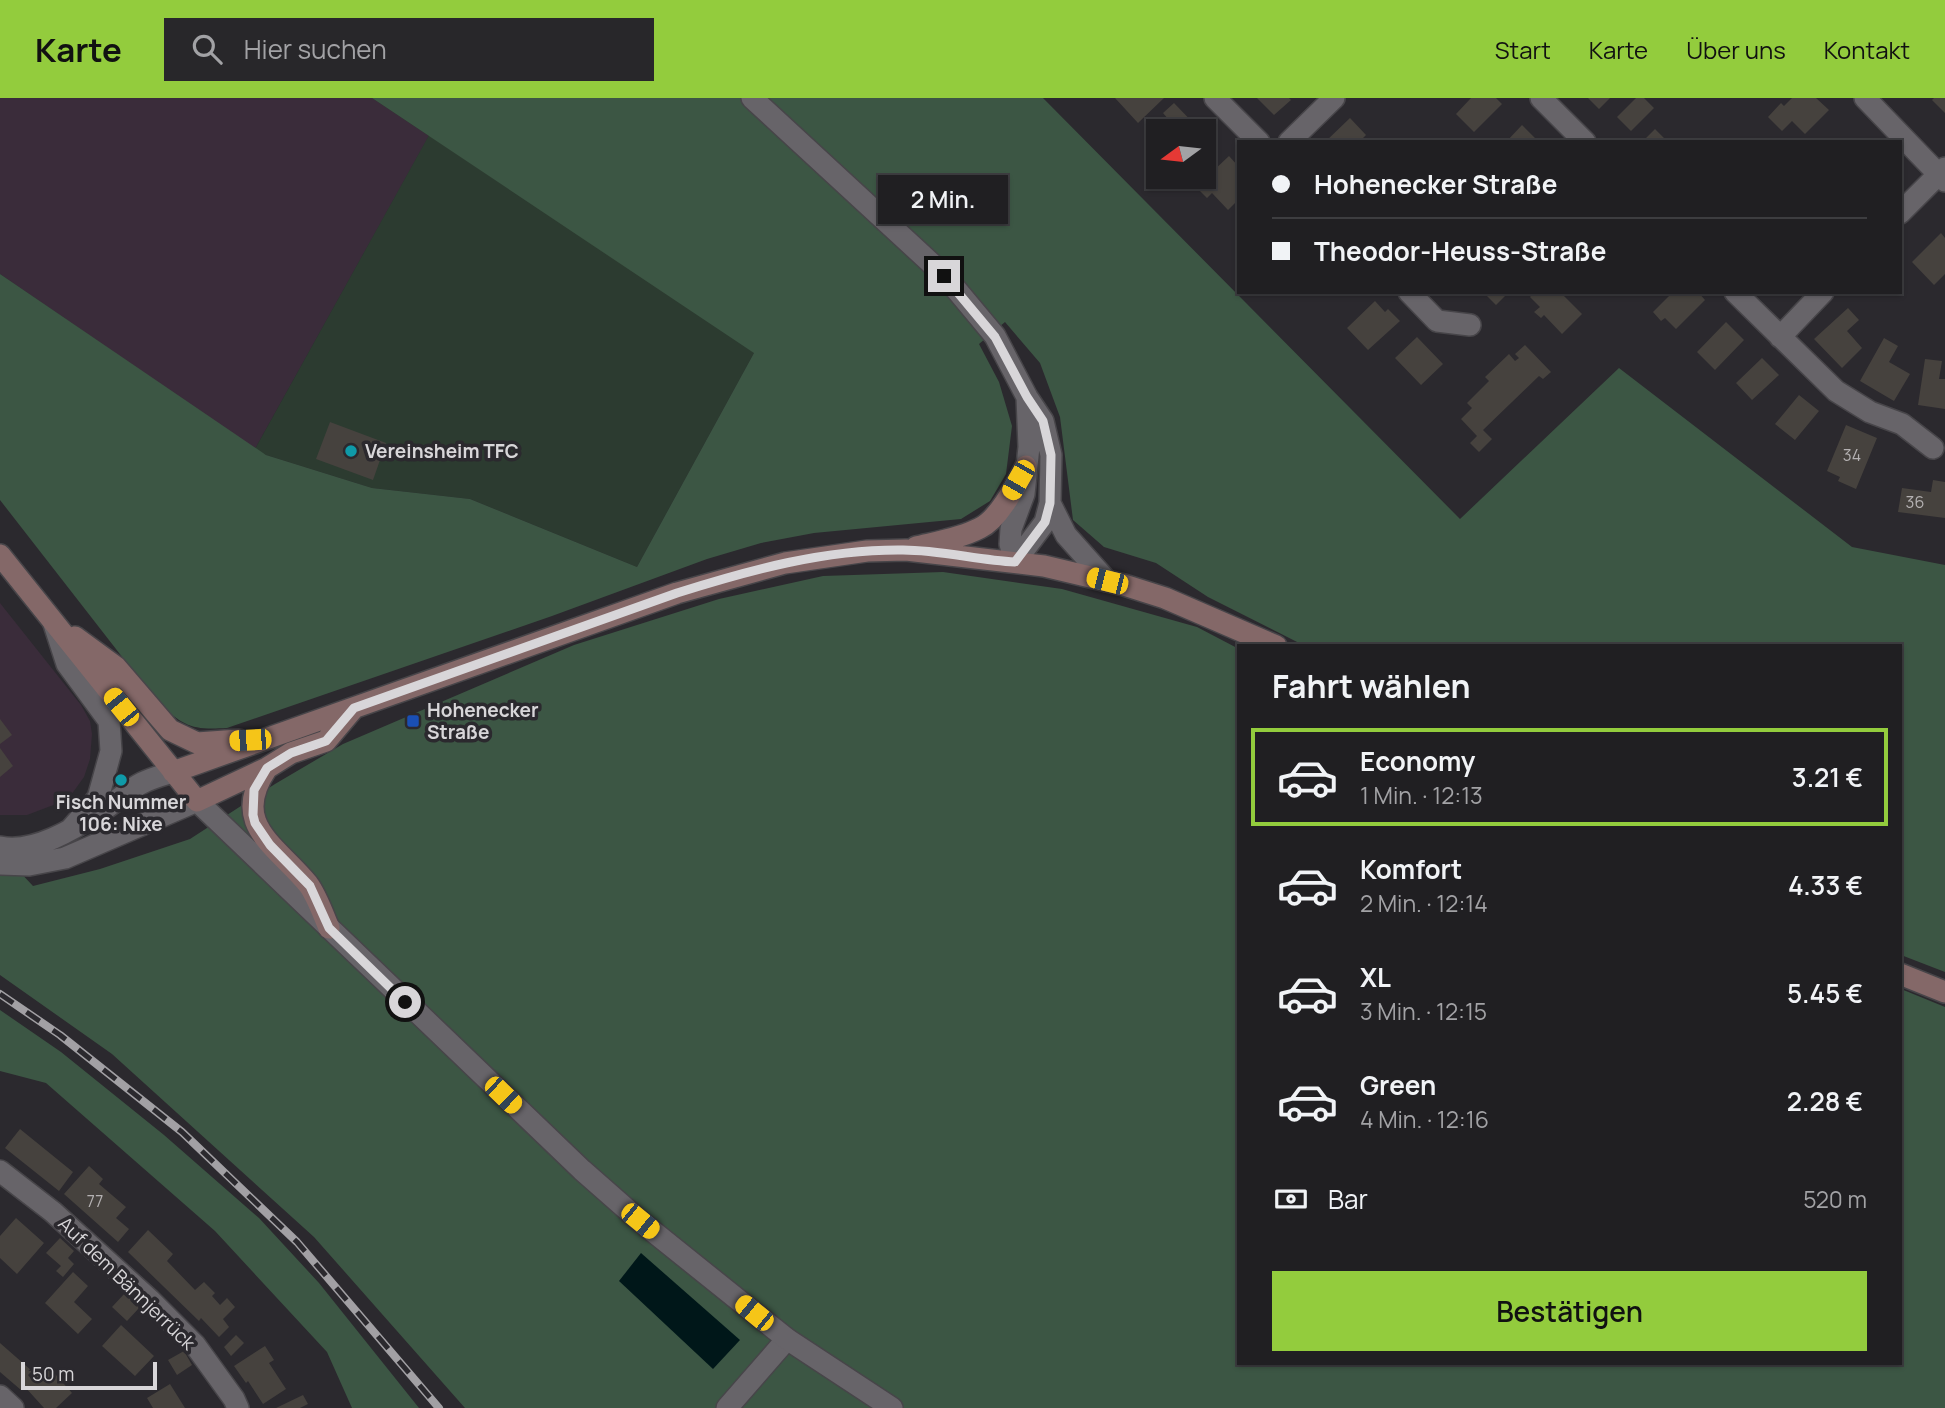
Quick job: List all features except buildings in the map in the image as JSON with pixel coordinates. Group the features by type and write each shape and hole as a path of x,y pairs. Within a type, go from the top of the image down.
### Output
{"main road":[{"path":"906,550 982,528 1011,494 1026,466"},
{"path":"173,772 677,593 785,563 824,556 906,550 1044,566 1165,598 1271,644"},
{"path":"0,555 197,801 267,768 291,753 326,741 354,708"},
{"path":"53,622 117,667 170,730 197,743 265,739"},
{"path":"267,768 259,779 253,798 255,823 270,845 310,886 329,928"},
{"path":"1902,975 1945,992"}],"street":[{"path":"752,98 944,276 995,337 1043,421 1051,455 1050,503 1045,522 1015,562"},
{"path":"1215,98 1257,140"},
{"path":"1291,140 1334,98"},
{"path":"1541,98 1583,140"},
{"path":"1865,98 1943,174 1902,211"},
{"path":"1411,294 1437,321 1470,325"},
{"path":"1737,294 1836,391 1870,412 1902,424 1933,448"},
{"path":"1780,337 1822,294"},
{"path":"1015,562 1010,549 1012,529 1024,494 1029,447 1027,397"},
{"path":"1050,503 1066,535 1107,581"},
{"path":"53,622 67,664 109,721 111,751 98,798 71,829"},
{"path":"0,847 34,845 71,829 141,783 173,772"},
{"path":"0,864 29,866 65,858 197,801 582,1170 640,1221 787,1339 892,1408"},
{"name":"Auf dem Bännjerrück","path":"0,1171 53,1212 150,1300 195,1345 238,1408"},
{"path":"727,1408 787,1339"},
{"path":"0,1396 13,1408"}],"shaded area":[{"path":"0,98 372,98 429,136 255,449 0,274"},
{"path":"0,603 81,705 90,721 92,734 90,759 84,777 71,795 27,815 0,815"},
{"path":"641,1253 740,1340 713,1369 619,1281"}],"green space":[{"path":"372,98 1043,98 1460,519 1619,368 1852,547 1945,565 1945,972 1902,955 1902,644 1301,644 1208,597 1156,563 1104,547 1073,520 1060,417 1040,363 1005,322 979,344 999,382 1012,426 1006,474 990,501 961,519 814,533 761,543 707,559 552,616 227,728 190,725 158,703 0,500 0,274 266,455 372,488 470,499 637,567 754,353"},
{"path":"716,98 754,353 637,567 470,499 372,488 266,455 255,449 433,128"},
{"path":"943,572 1062,589 1197,627 1237,648 1237,1365 1902,1365 1902,989 1945,1007 1945,1408 465,1408 314,1237 112,1054 0,975 0,851 33,886 100,869 190,839 343,744 574,645 719,599 823,576"},
{"path":"0,1010 61,1052 164,1135 259,1218 319,1283 419,1408 352,1408 327,1352 215,1231 46,1083 0,1071"}],"railway":[{"path":"0,994 60,1035 182,1132 297,1242 439,1408"}],"place":[{"name":"Vereinsheim TFC","path":"351,451"},
{"name":"Hohenecker Straße","path":"413,721"},
{"name":"Fisch Nummer 106: Nixe","path":"121,780"}],"route":[{"path":"405,1002 329,928 310,886 270,845 255,823 254,790 267,768 291,753 326,741 354,708 726,578 785,563 867,551 906,550 1015,562 1045,522 1050,503 1051,455 1043,421 995,337 944,276"}]}
